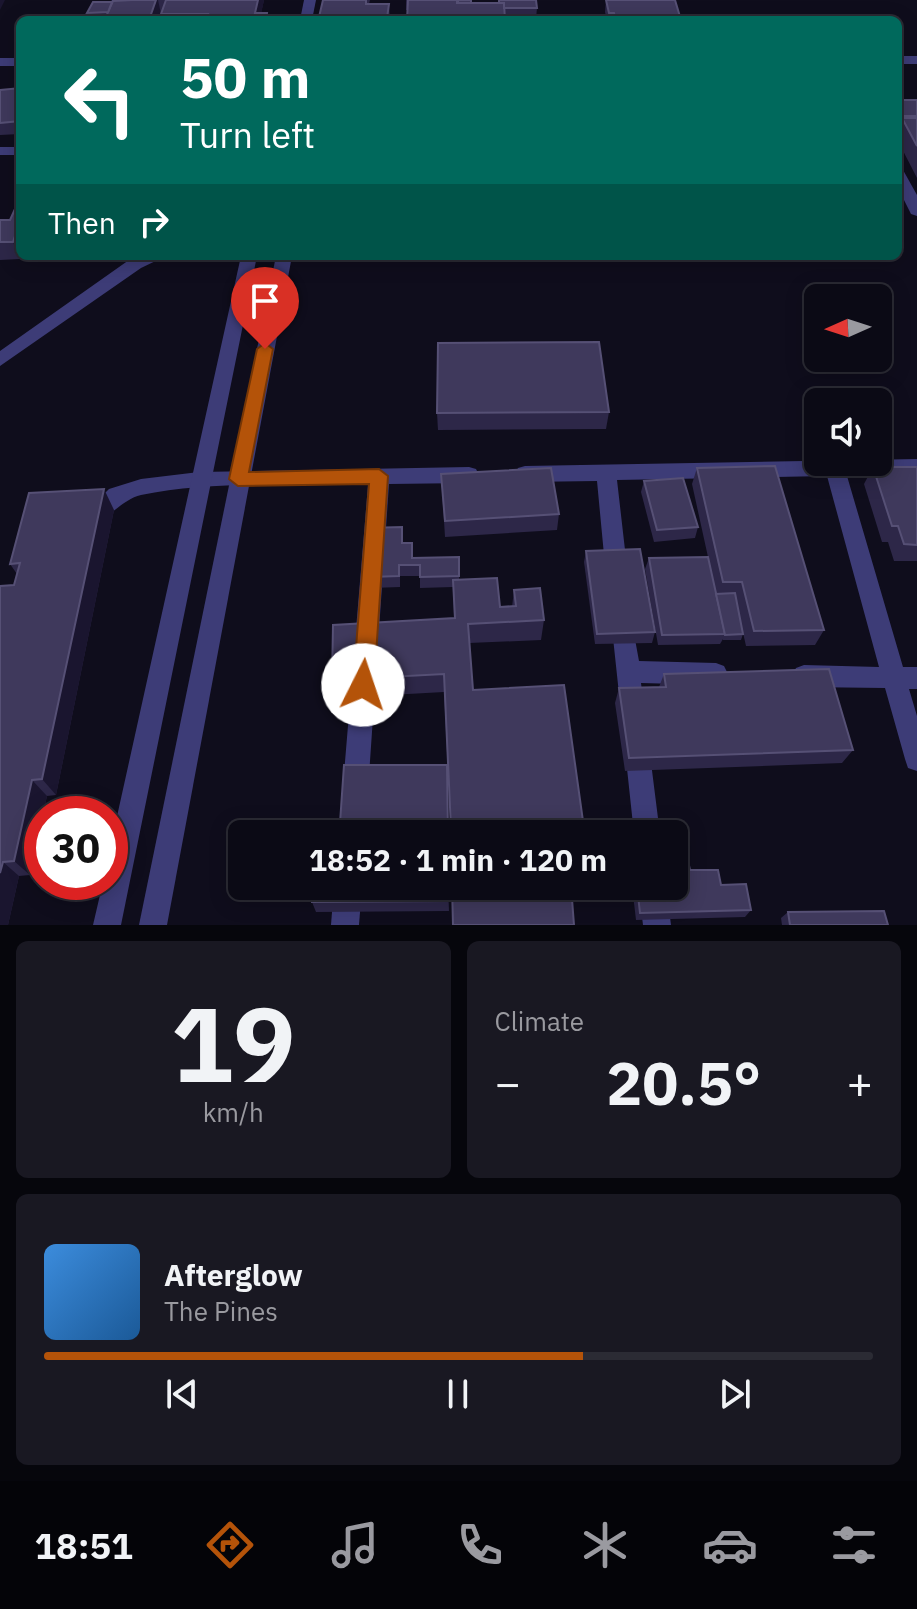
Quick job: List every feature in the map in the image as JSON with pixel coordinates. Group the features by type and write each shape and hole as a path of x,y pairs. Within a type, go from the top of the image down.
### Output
{"street":[{"path":"902,181 917,211"},
{"path":"0,360 137,260"},
{"path":"107,925 248,260"},
{"path":"153,925 283,260"},
{"path":"892,468 917,467"},
{"path":"84,530 103,503 116,495 141,487 199,480 804,469"},
{"path":"606,472 645,820"},
{"path":"353,820 379,476"},
{"path":"837,476 906,678 917,759"},
{"path":"628,672 738,674"},
{"path":"785,676 906,678"},
{"path":"345,925 347,900"},
{"path":"654,900 657,925"}],"building":[{"path":"156,0 150,16 106,16 113,1"},
{"path":"166,0 258,0 255,13 267,13 267,16 161,14"},
{"path":"323,0 366,0 366,4 389,4 387,16 319,16"},
{"path":"408,0 504,3 505,16 407,16"},
{"path":"499,0 536,0 537,8 504,8 504,3 499,3"},
{"path":"606,0 675,0 680,16 615,16 609,13"},
{"path":"93,2 112,2 108,12 87,13"},
{"path":"16,88 16,121 0,123 0,90"},
{"path":"902,100 917,100 917,116 902,116"},
{"path":"902,118 917,118 917,146"},
{"path":"16,207 16,236 13,242 0,242 0,220 10,220"},
{"path":"599,342 609,412 437,413 438,343"},
{"path":"775,466 824,630 754,631 742,582 723,582 697,468"},
{"path":"892,467 917,467 917,545 904,544 898,526 892,526 876,476 892,476"},
{"path":"551,468 559,514 445,521 441,474"},
{"path":"683,478 698,527 657,530 644,481"},
{"path":"104,489 42,779 32,780 28,796 24,796 24,816 14,861 3,862 0,873 0,586 14,585 20,563 10,564 29,493"},
{"path":"402,527 402,543 412,543 412,558 459,557 459,576 420,577 420,565 399,565 399,576 370,577 371,545 365,545 366,528"},
{"path":"640,549 655,632 597,634 586,551"},
{"path":"708,557 725,634 662,635 649,558"},
{"path":"497,578 500,607 516,606 514,590 540,588 544,620 468,624 473,690 564,685 583,820 451,820 444,674 332,680 333,625 455,618 453,580"},
{"path":"735,593 743,634 725,635 716,594"},
{"path":"829,669 853,750 629,758 619,688 666,687 664,674"},
{"path":"344,765 447,765 448,820 340,820"},
{"path":"688,861 690,870 718,870 721,885 746,884 751,910 640,913 639,900 688,900"},
{"path":"312,900 448,900 448,901"},
{"path":"452,900 572,900 574,925 453,925"},
{"path":"884,911 888,925 790,925 788,912"}],"route":[{"path":"265,349 238,479 379,476 363,685"}]}
